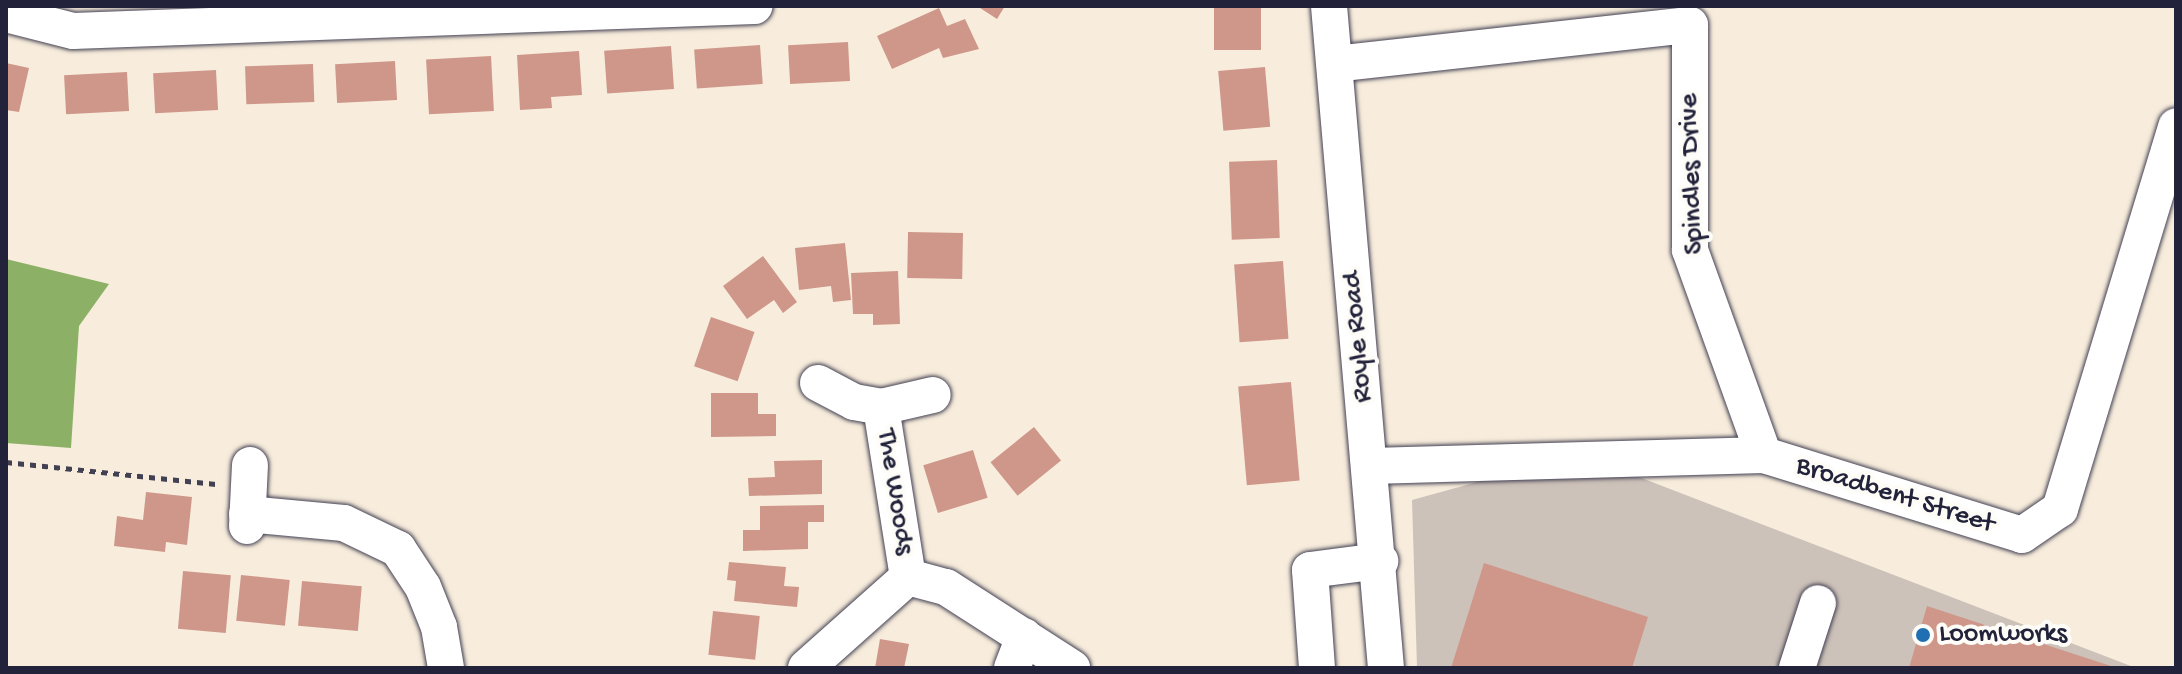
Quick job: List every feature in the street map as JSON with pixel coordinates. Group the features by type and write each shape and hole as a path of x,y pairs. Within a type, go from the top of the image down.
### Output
{"street":[{"path":"6,14 73,31 755,6"},
{"name":"Royle Road","path":"1329,6 1380,561 1386,668"},
{"name":"Spindles Drive","path":"1335,64 1692,15 1690,250 1764,455"},
{"name":"Broadbent Street","path":"1371,466 1764,455 2022,535 2060,509 2176,126"},
{"name":"The Woods","path":"818,383 854,402 881,407 933,395"},
{"name":"The Woods","path":"881,407 908,577"},
{"path":"248,498 344,523 398,549 423,587 439,627 446,668"},
{"path":"1317,668 1310,570 1380,561"},
{"path":"806,668 908,577 946,587 1018,652 1072,668"},
{"path":"1797,668 1818,603"}],"path":[{"path":"6,462 248,498"}],"shaded area":[{"path":"1579,454 2136,668 1417,668 1412,500"}],"green space":[{"path":"6,259 109,284 79,326 71,448 6,443"}],"building":[{"path":"977,6 1005,6 997,19"},
{"path":"1214,6 1261,6 1261,50 1214,50"},
{"path":"939,8 947,26 965,19 979,49 943,58 939,48 892,69 877,36"},
{"path":"848,42 850,81 790,84 788,45"},
{"path":"760,45 763,84 697,89 694,50"},
{"path":"671,46 674,89 607,94 604,51"},
{"path":"579,51 582,95 551,97 552,108 520,110 517,55"},
{"path":"491,56 494,111 429,114 426,59"},
{"path":"395,61 397,100 337,103 335,64"},
{"path":"6,63 29,68 19,112 6,110"},
{"path":"313,64 314,102 246,104 245,66"},
{"path":"1265,67 1270,127 1223,131 1218,71"},
{"path":"216,70 218,110 155,113 153,73"},
{"path":"127,72 129,111 66,114 64,75"},
{"path":"1277,160 1280,238 1232,240 1229,162"},
{"path":"908,232 963,233 962,279 907,278"},
{"path":"845,243 851,300 833,302 831,286 799,290 795,248"},
{"path":"763,256 797,302 783,313 774,300 747,319 723,286"},
{"path":"1283,261 1288,339 1240,342 1234,264"},
{"path":"898,271 900,324 873,325 873,314 853,314 851,273"},
{"path":"711,317 754,332 738,381 694,366"},
{"path":"1291,382 1300,481 1247,485 1238,387"},
{"path":"711,393 758,393 758,414 776,414 776,436 711,437"},
{"path":"1034,427 1061,460 1018,496 990,462"},
{"path":"973,450 988,498 938,513 923,465"},
{"path":"822,460 822,494 749,496 748,478 775,477 774,461"},
{"path":"146,492 192,497 187,545 166,542 165,552 114,546 117,516 143,520"},
{"path":"824,505 824,522 808,522 808,549 743,551 743,530 760,530 760,506"},
{"path":"729,562 786,567 784,586 799,587 797,607 734,601 736,581 727,580"},
{"path":"1484,563 1648,617 1632,668 1451,668"},
{"path":"183,571 231,575 226,633 178,629"},
{"path":"241,575 290,580 285,626 236,621"},
{"path":"302,581 362,586 358,631 298,626"},
{"path":"1927,606 2114,667 2114,668 1909,668"},
{"path":"713,611 760,616 755,660 708,655"},
{"path":"880,639 909,644 904,668 875,668"}],"place":[{"name":"Loomworks","path":"1923,635"}]}
